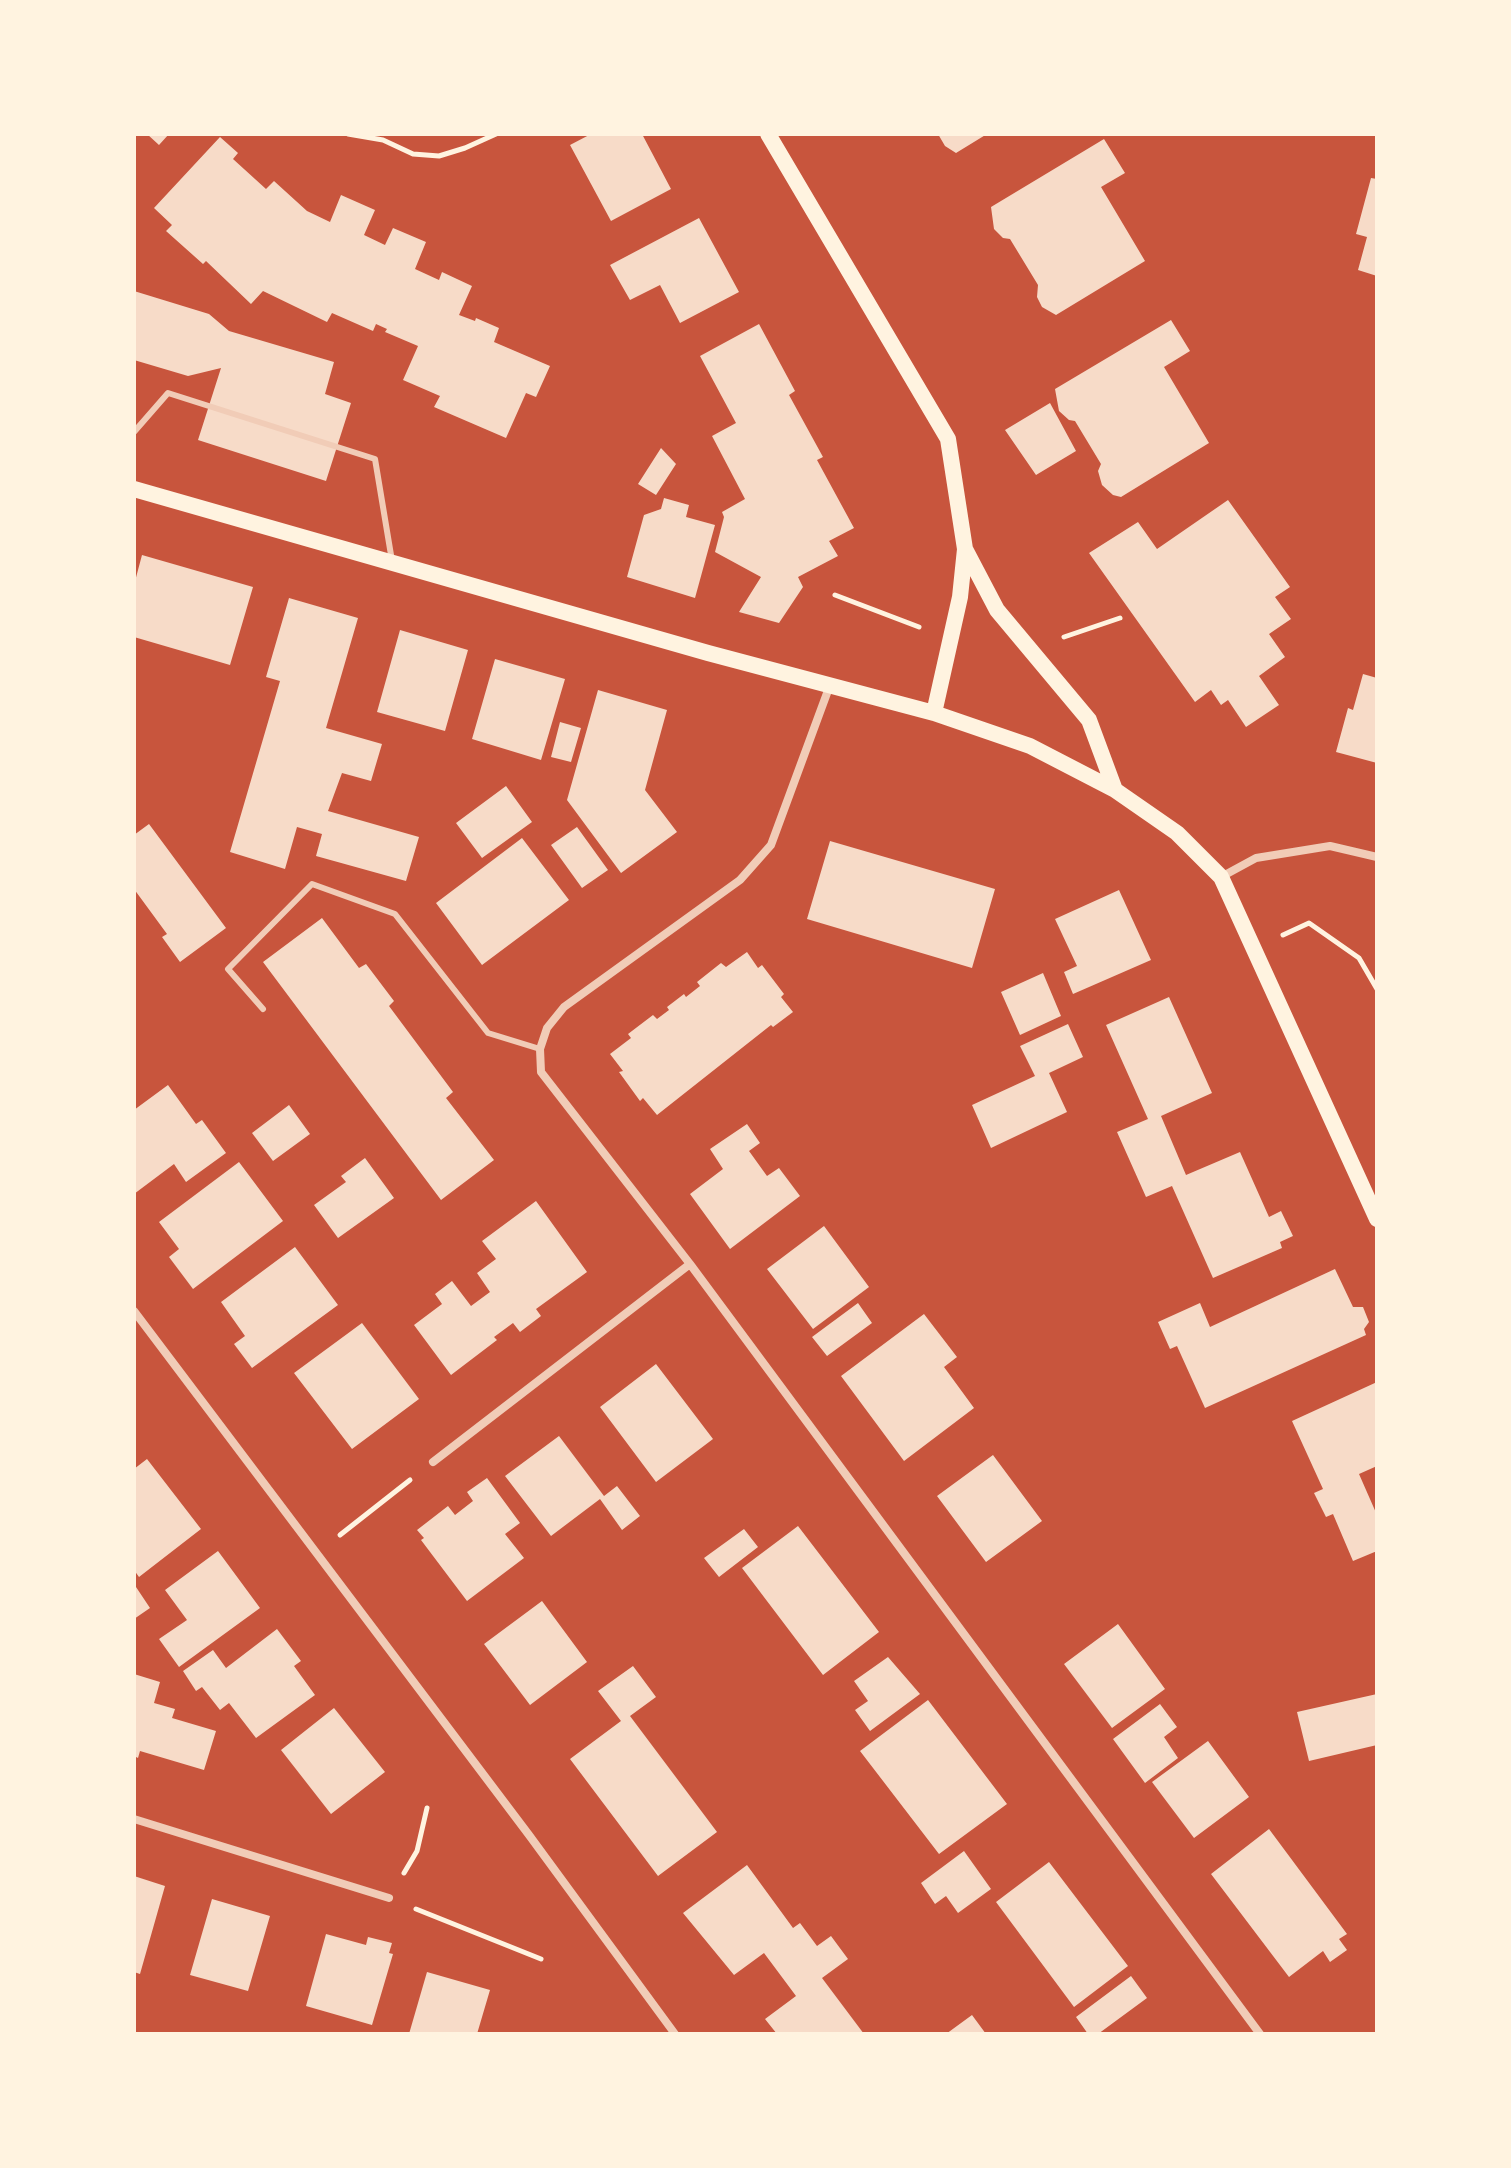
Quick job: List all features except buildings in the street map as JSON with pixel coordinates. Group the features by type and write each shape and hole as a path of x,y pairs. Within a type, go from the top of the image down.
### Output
{"main road":[{"path":"768,134 948,439 965,549 960,597 934,713"},
{"path":"134,489 708,653 934,713 1030,746 1115,790 1177,833 1221,877 1377,1219"},
{"path":"965,549 997,610 1089,720 1115,790"}],"street":[{"path":"831,684 771,845 740,880 564,1007 547,1028 540,1049 541,1072 690,1264 1260,2034"},
{"path":"1221,877 1256,858 1330,846 1377,857"},
{"path":"433,1462 690,1264"},
{"path":"134,1311 675,2034"},
{"path":"134,1819 389,1898"}],"lane":[{"path":"134,432 168,393 375,459 392,563"},
{"path":"263,1009 228,969 312,884 395,914 488,1033 540,1049"}],"path":[{"path":"348,134 383,140 413,154 439,156 496,134"},
{"path":"1309,923 1359,958 1377,989"},
{"path":"317,1553 433,1462"},
{"path":"427,1808 417,1851 389,1898 541,1959"}]}
